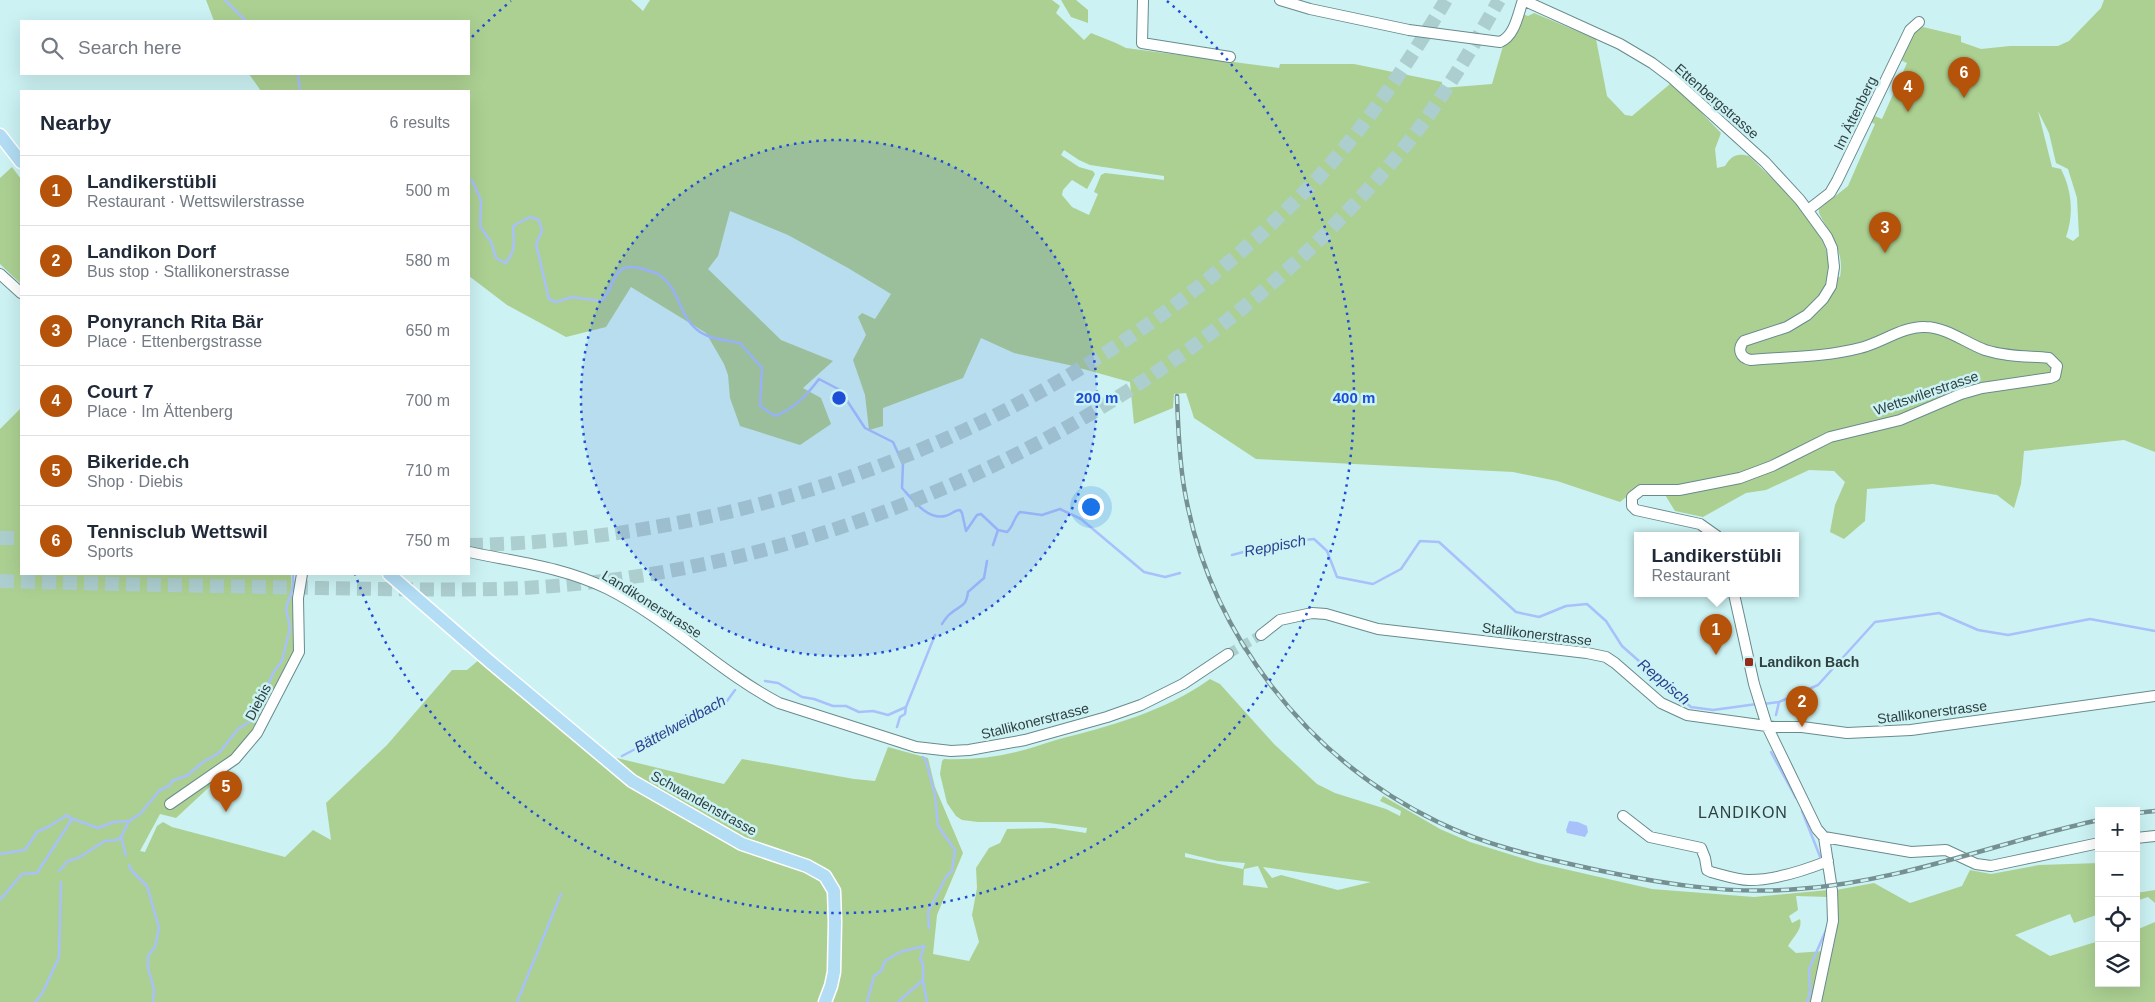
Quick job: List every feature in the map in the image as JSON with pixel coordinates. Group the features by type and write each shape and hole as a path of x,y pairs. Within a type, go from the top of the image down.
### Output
{"main road":[{"path":"0,135 20,161"},
{"name":"Schwandenstrasse","path":"390,575 632,781 742,844 812,868 825,876 834,891 835,922 834,972 832,986 825,1002"}],"street":[{"path":"1144,0 1142,43 1230,57"},
{"path":"1280,0 1310,9 1409,30 1500,42 1507,39 1511,34 1523,0"},
{"name":"Ettenbergstrasse","path":"1523,0 1620,44 1652,63 1740,138 1788,187 1808,210 1827,237 1832,248 1834,263 1833,280"},
{"name":"Im Ättenberg","path":"1808,210 1830,193 1910,30 1919,22"},
{"path":"0,274 20,292"},
{"name":"Wettswilerstrasse","path":"1711,532 1700,524 1636,510 1632,506 1632,498 1641,490 1679,490 1740,478 1772,466 1830,437 1900,420 1971,391 2045,380 2057,372 2056,364 2049,358 2016,357 1993,352 1968,344 1941,330 1925,327 1914,328 1875,344 1853,350 1751,360 1742,356 1740,349 1744,341 1780,330 1807,315 1823,299 1833,280"},
{"name":"Landikonerstrasse","path":"470,552 562,571 608,589 686,639 764,695 779,703"},
{"name":"Diebis","path":"170,804 234,759 257,733 299,652 298,598 302,575"},
{"path":"1735,597 1758,698 1767,726 1817,829 1824,837 1831,886 1833,921 1816,1002"},
{"name":"Stallikonerstrasse","path":"1261,635 1280,620 1299,615 1319,613 1378,629 1587,653 1606,657 1661,703 1687,714 1767,726 1802,727 1848,733 1891,732 2155,696"},
{"name":"Stallikonerstrasse","path":"779,703 916,747 951,751 969,750 1016,742 1132,708 1183,684 1228,654"},
{"path":"1622,816 1650,837 1700,848 1705,858 1707,870 1747,880 1767,879 1804,870 1828,861"},
{"path":"2140,838 2155,836"},
{"path":"1824,837 1912,852 1946,850 1976,864 1991,866 2095,845"}],"green space":[{"path":"206,0 631,0 643,11 650,0 1052,0 1060,6 1056,13 1084,40 1091,33 1126,48 1279,68 1280,64 1354,64 1442,82 1442,88 1492,84 1503,46 1512,38 1523,14 1528,16 1534,13 1596,39 1607,96 1625,115 1632,116 1670,84 1691,102 1721,133 1715,149 1717,168 1725,166 1735,156 1749,156 1794,201 1814,226 1827,253 1827,276 1840,277 1840,259 1836,244 1819,213 1819,209 1848,186 1875,124 1869,121 1872,115 1882,119 1907,63 1898,59 1912,32 1923,27 1961,36 1961,42 1981,49 2010,46 2058,46 2069,41 2101,8 2104,0 2155,0 2155,452 2124,440 2024,451 2021,484 2014,508 1997,495 1933,484 1867,489 1865,521 1844,539 1830,532 1835,505 1845,482 1834,471 1809,470 1766,490 1746,493 1703,517 1675,511 1662,490 1630,494 1620,502 1557,481 1513,472 1256,459 1194,418 1186,393 1174,394 1173,408 1134,424 1130,382 1069,365 1014,353 981,338 963,378 883,408 883,426 869,430 865,395 853,360 866,335 858,317 862,313 875,319 891,294 788,235 730,211 718,256 708,269 781,340 833,361 803,388 821,398 831,424 800,445 740,426 730,398 728,375 724,364 706,333 631,287 606,327 566,337 507,305 470,277 470,90 260,90 250,75 470,75 470,20 214,20","holes":["2038,111 2049,133 2056,163 2068,169 2077,198 2079,236 2073,241 2066,237 2071,211 2068,186 2061,169 2052,167","1064,150 1090,165 1164,176 1164,180 1105,173 1101,175 1094,192 1098,194 1089,215 1072,207 1062,195 1063,190 1072,180 1087,189 1095,174 1093,171 1079,167 1061,155"]},
{"path":"1061,0 1076,0 1088,10 1088,23 1071,17"},
{"path":"12,167 20,178 20,283 0,264 0,178"},
{"path":"20,409 20,575 291,575 295,658 233,765 176,818 160,814 140,851 145,852 157,826 163,822 172,827 285,857 313,830 331,840 326,803 387,745 452,670 467,670 480,659 609,767 617,758 724,784 742,759 875,781 888,747 928,758 935,787 963,853 937,915 933,954 969,961 979,942 972,915 977,888 976,868 989,848 1000,843 1007,829 1054,828 1086,833 1087,828 1041,822 978,822 962,820 956,816 947,803 940,774 942,761 944,759 980,758 1007,754 1136,717 1192,691 1210,679 1220,684 1274,744 1317,784 1335,793 1386,809 1400,816 1401,811 1380,801 1383,796 1440,829 1470,842 1538,863 1652,889 1754,897 1828,890 1828,897 1796,896 1798,910 1789,916 1792,923 1800,919 1801,923 1799,930 1788,946 1796,953 1824,951 1812,1002 0,1002 0,429","holes":["1185,853 1218,861 1245,863 1243,869 1185,857","1258,866 1268,888 1243,885 1244,869","1263,867 1371,882 1338,890 1281,875 1272,878"]},
{"path":"2095,863 2095,915 2074,923 2070,914 2015,935 2050,956 2095,942 2095,987 2140,987 2140,928 2155,922 2155,1002 1819,1002 1836,890 1874,883 1910,903 1962,886 1970,870 1991,874 2039,865"},
{"path":"2155,890 2155,903 2148,897 2140,900 2140,892"}],"water":[{"path":"1569,821 1587,826 1588,832 1585,837 1567,833"}],"waterway":[{"name":"Reppisch","path":"225,0 245,20"},
{"name":"Reppisch","path":"298,75 300,90"},
{"name":"Reppisch","path":"470,180 473,182 481,201 480,226 491,242 496,258 505,263 509,259 514,246 513,226 530,217 539,220 542,231 536,244 549,299 556,302 572,297 601,301 605,298 617,274 626,267 637,268 659,275 668,282 693,326 709,337 740,343 762,368 760,406 775,416 788,410 800,401 819,379 840,390 865,428 893,442 903,464 902,488 926,512 938,516 960,510 966,531 977,515 981,514 998,530 1007,532 1020,512 1042,515 1060,509 1081,519 1144,572 1165,577 1180,573"},
{"name":"Bättelweidbach","path":"993,545 998,530"},
{"name":"Reppisch","path":"1232,555 1278,543 1314,539 1327,551 1337,577 1373,584 1401,569 1420,541 1439,542 1516,612 1539,617 1566,606 1587,604 1606,621 1622,646 1691,707 1713,710 1757,704"},
{"name":"Bättelweidbach","path":"942,624 949,615 964,604 968,592 984,578 987,561"},
{"path":"0,854 25,850 37,832 67,815 70,818 98,828 114,822 129,821 140,814 160,790 169,786 172,781 188,775 203,762 219,753 238,729 254,719 273,673 282,661 290,628 286,608 293,587 293,575"},
{"name":"Reppisch","path":"1763,704 1779,702 1818,685 1875,622 1939,613 1978,630 2008,635 2090,619 2155,631"},
{"name":"Bättelweidbach","path":"765,681 778,683 802,697 833,706 846,706 859,712 873,711 888,715 906,707 935,635"},
{"name":"Bättelweidbach","path":"622,756 727,701 735,690"},
{"path":"1776,715 1779,702"},
{"path":"897,727 900,717 905,714 906,707"},
{"path":"1771,752 1796,798"},
{"path":"923,757 926,761 935,795 938,826 955,850 952,871 946,877 928,912 929,928"},
{"path":"1802,811 1821,859"},
{"path":"0,900 22,874 37,873 72,819"},
{"path":"126,856 121,837 129,821"},
{"path":"59,871 68,861 78,858 105,841 117,840 121,837"},
{"path":"129,865 131,870 147,886 159,928 155,947 148,956 148,968 154,989 153,1002"},
{"path":"35,1002 42,994 59,957 61,882"},
{"path":"517,1002 561,894"},
{"path":"1807,1002 1810,993 1809,969 1827,928"},
{"path":"867,1002 874,976 881,971 885,961 900,952 924,946"},
{"path":"898,1002 923,980 923,964 920,959 924,947"},
{"path":"923,981 927,1002"}],"tunnel":[{"path":"470,545 586,537 702,518 815,488 926,448 1031,397 1131,336 1225,265 1311,185 1349,142 1384,96 1446,0"},
{"path":"0,581 396,589 524,588 649,574 773,548 894,508 1011,457 1122,394 1226,321 1321,238 1406,145 1444,93 1499,0"},
{"path":"0,538 20,538"},
{"path":"1228,654 1261,635"}],"railway":[{"path":"1177,396 1182,476 1196,540 1215,592 1240,640 1271,685 1306,727 1346,763 1390,795 1438,822 1474,837 1511,849 1614,873 1666,883 1719,889 1771,890 1836,885 1912,870 2095,821"},
{"path":"2140,813 2155,811"}],"place":[{"name":"Tennisclub Wettswil","path":"1964,98"},
{"name":"Court 7","path":"1908,112"},
{"name":"Ponyranch Rita Bär","path":"1885,253"},
{"name":"Landikerstübli","path":"1716,655"},
{"name":"Landikon Bach","path":"1749,662"},
{"name":"Landikon Dorf","path":"1802,727"},
{"name":"Bikeride.ch","path":"226,812"}],"district":[{"name":"LANDIKON","path":"1743,812"}]}
